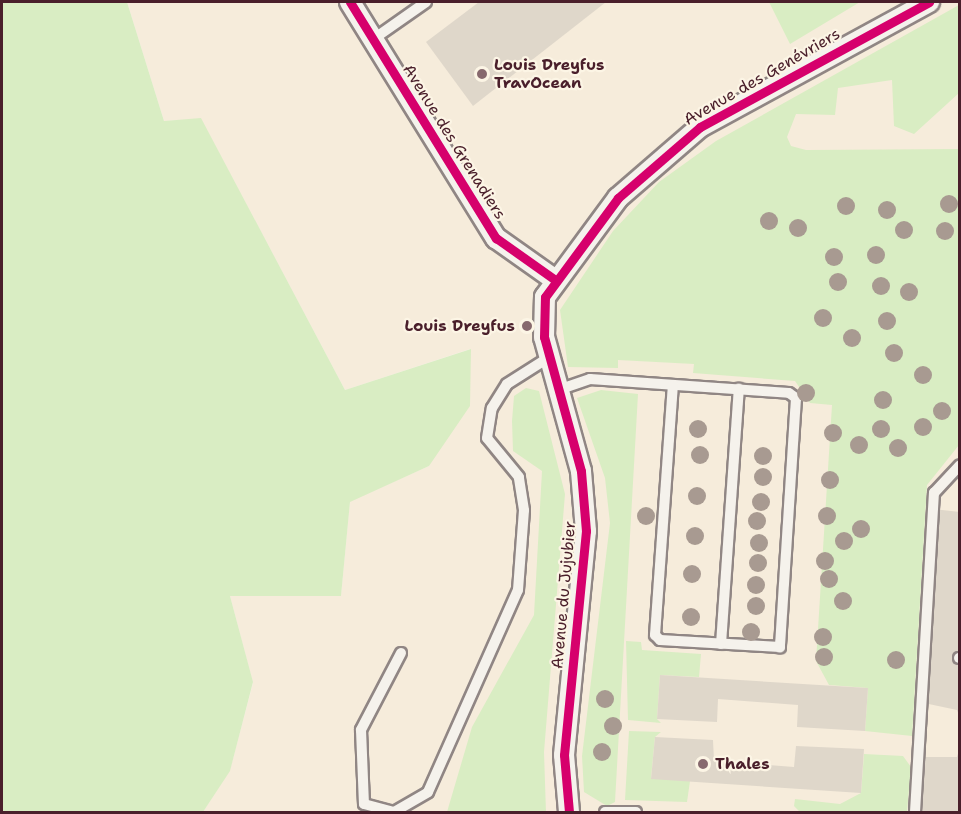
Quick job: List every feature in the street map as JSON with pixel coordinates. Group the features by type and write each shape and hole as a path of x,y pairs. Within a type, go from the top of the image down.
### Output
{"street":[{"name":"Avenue des Grenadiers","path":"350,2 496,238 554,279"},
{"name":"Avenue des Genévriers","path":"554,279 618,198 700,127 929,2"},
{"name":"Avenue du Jujubier","path":"554,279 542,317 555,391 581,471 586,531 564,755 569,813"}],"lane":[{"path":"372,40 426,2"},
{"path":"401,653 361,730 364,804 394,812 428,792 518,590 524,510 519,477 487,438 492,408 507,384 548,358"},
{"path":"555,391 590,379 789,393 799,405 784,643 780,647 660,640 655,635 673,386"},
{"path":"722,644 739,389"},
{"path":"915,813 934,493 960,465"},
{"path":"605,813 636,813"}],"shaded area":[{"path":"127,2 959,2 959,812 203,812 230,770 253,683 230,596 341,596 350,501 429,466 470,349 345,390 201,119 164,121"}],"green space":[{"path":"2,2 127,2 164,121 201,118 345,390 471,349 470,406 429,466 350,502 341,596 230,596 253,682 230,771 203,812 2,812"},
{"path":"769,2 860,2 790,44"},
{"path":"959,5 959,93 914,134 894,126 892,80 838,88 835,115 796,114 787,137 791,146 806,150 959,149 959,445 927,485 912,736 865,731 868,688 829,685 816,661 832,405 810,403 795,381 693,373 694,364 618,360 618,368 568,367 560,310 613,231 659,182 716,141"},
{"path":"526,388 539,391 565,494 544,752 546,812 447,812 472,727 534,615 542,471 513,451 514,396"},
{"path":"601,390 638,394 615,802 607,806 584,792 582,756 610,523 605,478 577,398"},
{"path":"626,641 641,642 642,650 701,654 699,677 660,675 657,719 661,723 628,720"},
{"path":"629,731 661,732 655,737 651,778 690,781 687,802 625,800"},
{"path":"864,754 903,756 911,767 907,812 800,812 794,806 795,799 840,804 861,793"}],"building":[{"name":"Louis Dreyfus TravOcean","path":"479,2 606,2 473,106 426,42"},
{"path":"933,509 960,512 960,718 957,710 924,703"},
{"name":"Thales","path":"660,675 868,688 865,731 797,727 798,705 718,699 717,722 657,719"},
{"name":"Thales","path":"655,737 713,740 714,761 794,767 796,746 864,749 861,793 651,779"},
{"path":"960,747 960,812 916,812 918,757 957,757"}],"cycle path":[{"path":"350,2 496,238 554,279"},
{"path":"569,812 564,755 586,531 581,471 544,337 545,297 618,198 700,127 929,2"}],"place":[{"name":"Louis Dreyfus TravOcean","path":"482,74"},
{"name":"Louis Dreyfus","path":"527,326"},
{"name":"Thales","path":"703,764"}]}
